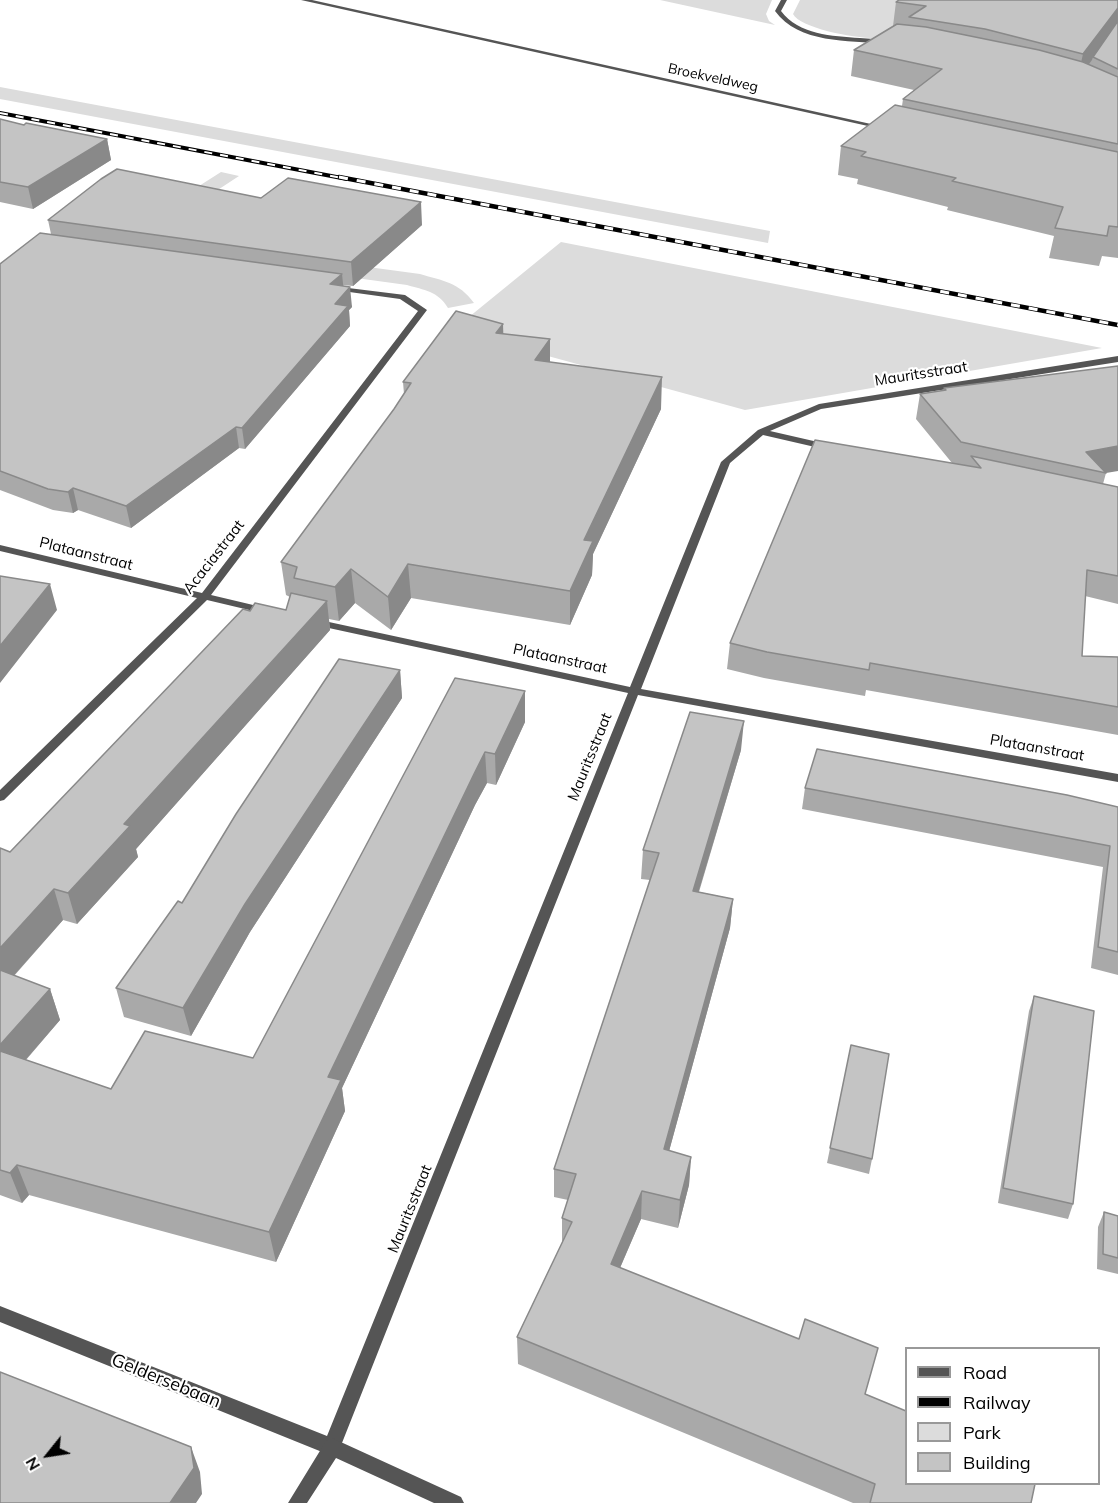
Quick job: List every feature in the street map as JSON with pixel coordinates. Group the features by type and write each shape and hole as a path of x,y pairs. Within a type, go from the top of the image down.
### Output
{"street":[{"name":"Broekveldweg","path":"304,0 895,130"},
{"path":"784,0 778,11 781,17 798,27 829,37 894,44"},
{"name":"Acaciastraat","path":"0,797 204,597 423,310 402,297 331,287"},
{"name":"Mauritsstraat","path":"297,1503 333,1447 726,462 761,432 819,407 1118,359"},
{"path":"761,432 842,450"},
{"name":"Plataanstraat","path":"0,548 284,615"},
{"name":"Plataanstraat","path":"306,620 634,690 1118,778"},
{"name":"Geldersebaan","path":"0,1314 333,1447 455,1503"}],"green space":[{"path":"660,0 772,0 766,14 769,21 775,25"},
{"path":"800,0 947,0 886,37 867,38 822,30 799,20 793,14"},
{"path":"0,87 770,231 768,243 0,99"},
{"path":"221,172 239,176 146,237 420,274 456,286 474,303 448,308 435,295 407,285 108,244"},
{"path":"561,242 1102,348 745,410 453,330"}],"building":[{"path":"899,0 1118,0 1118,8 1083,54 985,29 909,17 926,6 896,2"},
{"path":"1118,21 1118,69 1093,57"},
{"path":"897,24 926,27 1039,50 1083,62 1118,77 1118,144 903,99 942,69 854,50"},
{"path":"895,105 1118,152 1118,227 1109,226 1107,236 1055,228 1063,207 952,181 956,178 861,156 866,152 841,146"},
{"path":"0,119 107,139 28,187 0,182"},
{"path":"117,169 261,198 288,178 421,202 351,262 48,220"},
{"path":"40,233 342,274 330,284 350,287 335,304 348,306 242,428 236,427 126,506 73,488 68,492 48,489 0,471 0,264"},
{"path":"456,311 503,324 496,333 550,339 535,360 662,377 584,540 593,541 570,591 408,564 388,597 351,569 335,587 294,578 297,567 281,562 394,409 411,383 403,382"},
{"path":"1118,366 1118,446 1086,452 1106,473 961,442 920,394 946,390 944,388"},
{"path":"815,440 981,468 971,456 1118,487 1118,576 1087,570 1082,656 1118,657 1118,707 870,663 869,670 730,643"},
{"path":"0,576 50,584 0,646"},
{"path":"291,593 327,601 124,824 130,826 68,893 54,889 0,948 0,848 10,852 243,609 250,611 255,603 286,610"},
{"path":"339,659 400,670 245,904 183,1008 116,988 178,901 182,903 236,814"},
{"path":"455,678 525,691 495,754 485,752 328,1077 341,1080 269,1232 17,1165 10,1173 0,1170 0,1051 111,1089 145,1031 253,1058"},
{"path":"690,712 744,721 693,891 733,899 664,1149 691,1157 680,1200 642,1191 611,1264 799,1339 805,1319 878,1348 865,1394 905,1411 905,1485 1035,1485 1031,1503 870,1503 875,1484 517,1337 572,1222 562,1218 576,1174 554,1169 659,853 643,850"},
{"path":"817,749 1067,795 1118,807 1118,952 1098,947 1110,846 805,788"},
{"path":"0,970 50,989 0,1045"},
{"path":"1034,996 1094,1011 1073,1204 1003,1188"},
{"path":"851,1045 889,1054 872,1159 830,1148"},
{"path":"1104,1212 1118,1216 1118,1258 1103,1254"},
{"path":"0,1372 191,1447 194,1468 170,1503 0,1503"}],"railway":[{"path":"0,113 347,179"},
{"path":"339,177 1118,325"}]}
